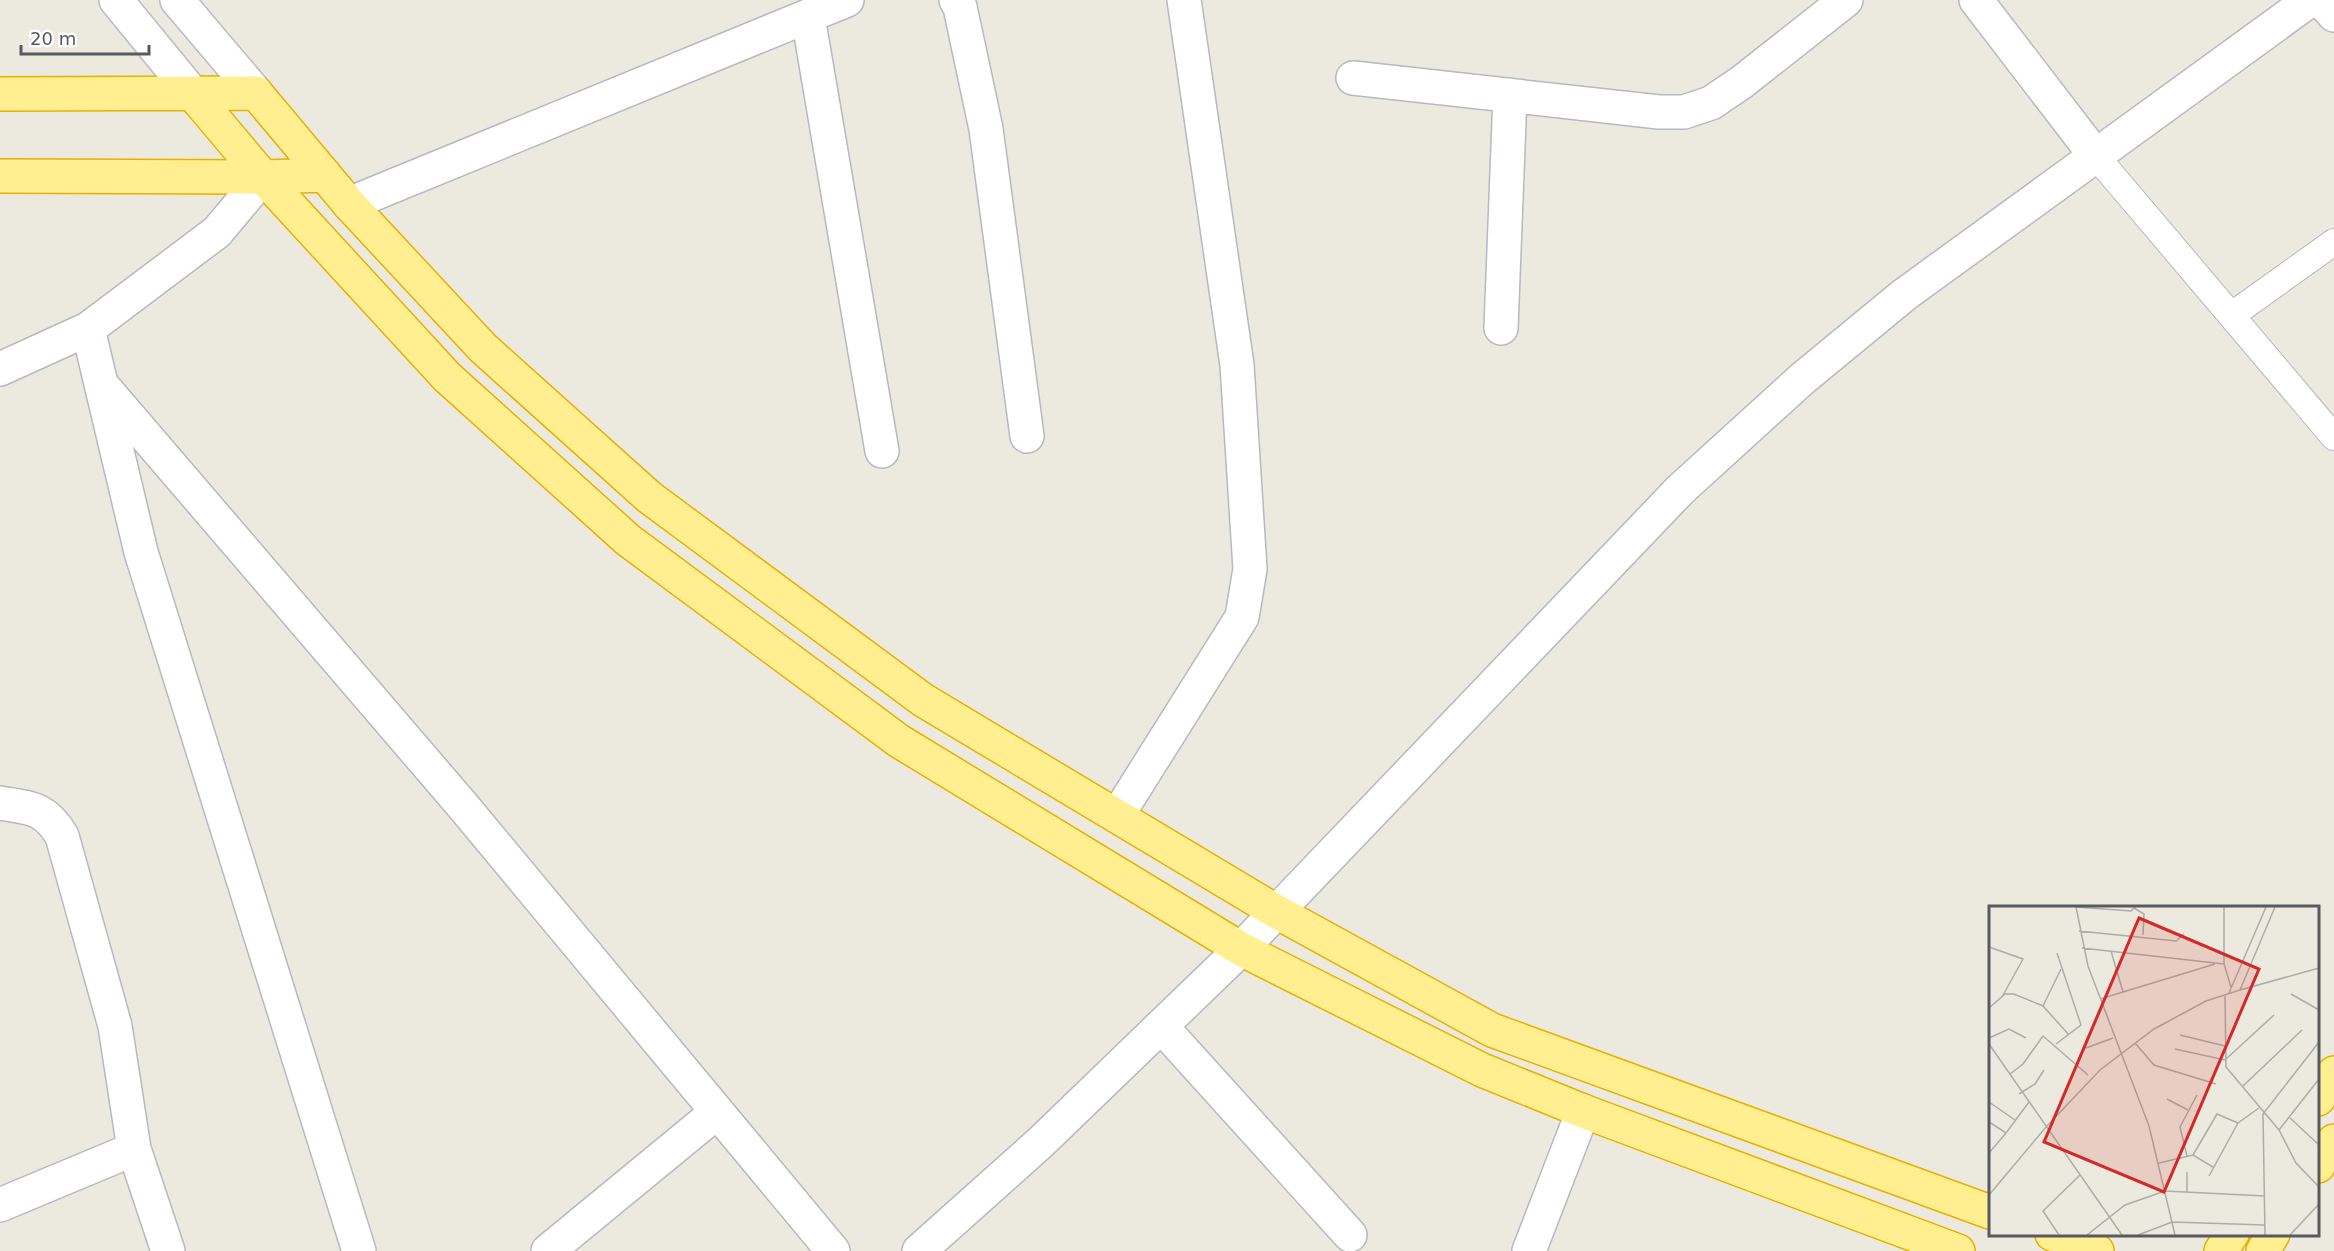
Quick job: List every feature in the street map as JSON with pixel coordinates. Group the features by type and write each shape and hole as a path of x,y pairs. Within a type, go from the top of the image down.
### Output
{"highway":[{"path":"193,93 263,177 447,377 628,540 898,741 1241,949 1482,1070 1583,1111 1958,1251"},
{"path":"0,94 256,93 349,204 483,348 649,497 923,700 1277,912 1492,1030 1989,1212"},
{"path":"0,176 263,177 325,175"},
{"path":"2319,1097 2334,1073"},
{"path":"2319,1165 2334,1141"},
{"path":"2057,1236 2097,1251"},
{"path":"2221,1251 2231,1236"},
{"path":"2263,1251 2273,1236"}],"street":[{"path":"116,0 193,93"},
{"path":"177,0 256,93"},
{"path":"349,204 847,0"},
{"path":"956,0 960,7 986,129 1027,436"},
{"path":"1117,816 1242,617 1250,569 1237,365 1184,0"},
{"path":"1353,78 1659,112 1684,112 1711,103 1742,82 1846,0"},
{"path":"1976,0 2095,155"},
{"path":"919,1251 1041,1142 1241,949 1680,489 1802,379 1904,295 2310,0"},
{"path":"2321,0 2334,15"},
{"path":"808,17 882,451"},
{"path":"1501,328 1510,95"},
{"path":"0,369 88,329 217,232 263,177"},
{"path":"88,329 141,552 359,1251"},
{"path":"101,384 463,806 833,1251"},
{"path":"0,803 40,812 47,816 62,836 115,1026 134,1149 168,1251"},
{"path":"1161,1026 1350,1234"},
{"path":"1529,1251 1583,1111"},
{"path":"548,1251 717,1112"},
{"path":"0,1205 134,1149"}],"lane":[{"path":"2095,155 2334,437"},
{"path":"2232,315 2334,242"}]}
